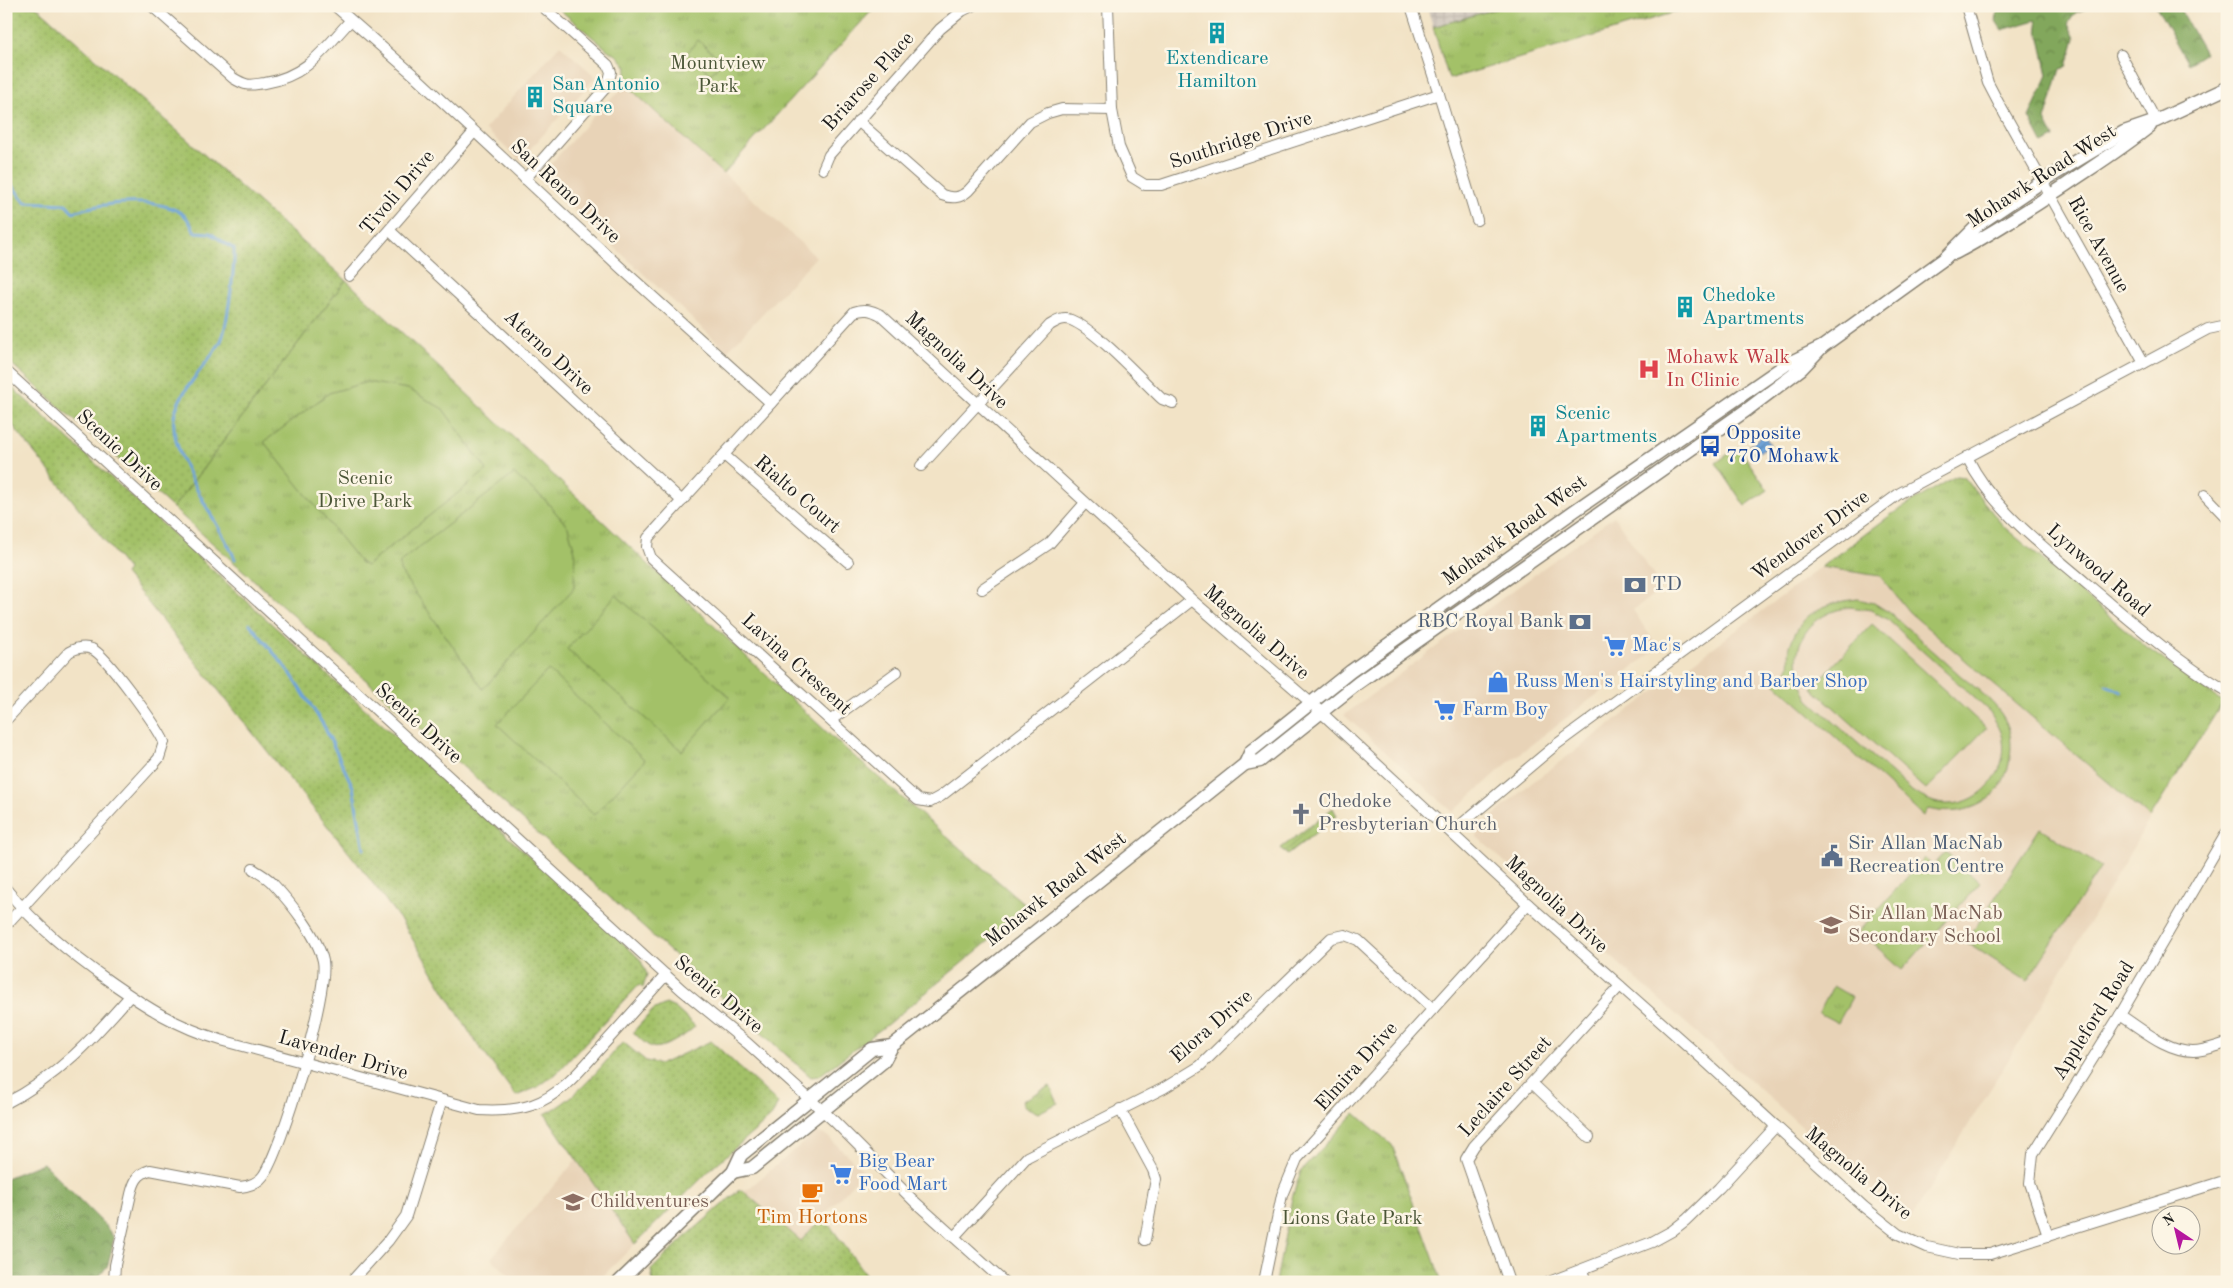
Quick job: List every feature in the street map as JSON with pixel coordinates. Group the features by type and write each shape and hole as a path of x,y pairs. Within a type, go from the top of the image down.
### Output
{"main road":[{"name":"Mohawk Road West","path":"1944,259 1979,224 2043,181 2124,132 2156,121 2227,88"},
{"name":"Mohawk Road West","path":"733,1172 752,1168 823,1111 884,1061 892,1046 1245,764 1252,751 1350,671 1574,511 1787,364 1822,347 1944,259 1993,234 2130,142 2156,121"},
{"name":"Mohawk Road West","path":"1245,764 1260,761 1358,683 1748,409 1801,369 1822,347"},
{"path":"1566,538 1574,511"},
{"name":"Mohawk Road West","path":"733,1172 741,1154 872,1049 892,1046"},
{"path":"619,1282 733,1172"}],"street":[{"path":"152,6 233,78 246,86 284,80 298,72 313,61 350,21"},
{"name":"San Remo Drive","path":"335,6 416,77 622,269 771,404"},
{"path":"525,179 608,85 611,72 608,65 542,6"},
{"name":"Briarose Place","path":"824,169 828,155 940,29 962,11 972,6"},
{"name":"Southridge Drive","path":"1108,6 1112,110 1119,147 1132,177 1145,185 1161,185 1439,94"},
{"path":"1411,6 1477,220"},
{"name":"Rice Avenue","path":"1966,6 1988,83 2083,257 2144,363"},
{"path":"2121,55 2156,121"},
{"path":"858,121 942,195 950,198 962,196 968,191 1030,122 1048,113 1062,109 1112,110"},
{"name":"Tivoli Drive","path":"349,276 474,132"},
{"name":"Aterno Drive","path":"390,231 682,501"},
{"name":"Lavina Crescent","path":"871,310 863,309 854,312 648,538 647,547 651,558 918,800 930,802 941,796 1192,600"},
{"name":"Magnolia Drive","path":"871,310 881,316 1192,600 1311,703 1528,904 1864,1207 1898,1234 1927,1246 1959,1254 1990,1254 2227,1180"},
{"path":"920,466 1050,325 1062,319 1071,320 1089,331 1162,399 1173,403"},
{"name":"Wendover Drive","path":"1452,832 1557,744 1900,493 2208,328 2227,325"},
{"name":"Scenic Drive","path":"6,371 666,975 747,1043 823,1111 954,1237 1004,1282"},
{"name":"Rialto Court","path":"724,455 848,562"},
{"name":"Lynwood Road","path":"1967,457 1974,472 1992,497 2026,531 2150,638 2227,691"},
{"path":"2205,495 2227,518"},
{"path":"982,589 1049,544 1085,503"},
{"path":"6,720 69,652 89,648 103,658 154,724 164,742 159,758 153,765 6,926"},
{"path":"831,720 897,672"},
{"name":"Appleford Road","path":"2048,1236 2030,1183 2033,1154 2222,849 2227,832"},
{"path":"114,1282 114,1264 131,1194 138,1177 143,1172 150,1170 240,1187 249,1186 257,1182 266,1170 283,1132 323,987 323,964 321,954 310,933 273,883 253,869"},
{"name":"Lavender Drive","path":"6,889 22,908 65,949 160,1016 197,1033 441,1102 479,1110 504,1111 532,1105 549,1097 565,1086 666,975"},
{"name":"Elmira Drive","path":"1264,1282 1282,1195 1297,1160 1528,904"},
{"name":"Elora Drive","path":"954,1237 1027,1157 1164,1088 1200,1066 1331,938 1345,935 1358,940 1433,1009"},
{"name":"Leclaire Street","path":"1509,1282 1466,1159 1474,1146 1620,986"},
{"path":"6,1103 24,1094 61,1068 96,1035 130,996"},
{"path":"2120,1015 2167,1046 2193,1052 2227,1043"},
{"path":"1532,1083 1589,1137"},
{"path":"350,1282 388,1241 406,1216 441,1102"},
{"path":"1120,1109 1153,1170 1156,1180 1145,1240"},
{"path":"1549,1282 1652,1242 1672,1232 1719,1188 1776,1126"},
{"path":"1583,1270 1587,1282"}],"shaded area":[{"path":"1427,6 1506,6 1433,27"},
{"name":"San Antonio Square","path":"560,45 596,77 520,160 485,129"},
{"path":"624,83 816,257 727,351 543,181 541,175 606,102 618,94"},
{"path":"1614,516 1662,588 1633,610 1658,648 1511,760 1453,812 1344,715"},
{"name":"Sir Allan MacNab Secondary School","path":"1821,567 1880,576 1909,612 2150,818 2037,1013 1909,1222 1477,837 1477,830 1525,788"},
{"path":"816,1132 827,1136 864,1171 801,1241 742,1190 748,1189"},
{"name":"Childventures","path":"576,1160 635,1244 597,1282 516,1282 491,1258"}],"green space":[{"path":"6,6 36,6 346,280 173,508 6,359"},
{"name":"Mountview Park","path":"564,6 876,6 723,174 624,83 627,67 618,56 609,51 560,10"},
{"path":"1506,6 1680,6 1682,10 1449,79 1433,27"},
{"path":"1998,6 2093,6 2075,13 2068,24 2075,38 2067,67 2060,69 2045,120 2054,138 2043,144 2029,117 2048,75 2036,20 2002,30 1996,21"},
{"path":"2156,6 2178,6 2205,53 2188,64"},
{"path":"698,40 722,61 711,74 687,53"},
{"name":"Scenic Drive Park","path":"346,280 832,737 1029,908 889,1023 819,1076 811,1077 173,508"},
{"path":"6,382 408,748 554,878 640,959 647,974 643,988 639,985 558,1072 538,1087 516,1096 473,1038 402,922 362,869 125,574 128,570 6,417"},
{"path":"367,382 408,389 443,409 487,470 366,566 360,562 264,442 329,393"},
{"path":"1738,447 1768,490 1745,506 1716,463"},
{"path":"514,474 545,500 568,527 575,552 574,588 483,689 400,571 400,562"},
{"path":"1956,476 1964,477 2004,527 2147,648 2223,702 2150,818 1909,612 1880,576 1821,567 1892,514"},
{"path":"616,595 730,697 682,751 567,649"},
{"path":"1858,599 1874,603 1890,613 1986,697 2002,715 2011,739 2010,759 2008,769 2000,786 1988,799 1972,808 1964,810 1946,812 1928,809 1923,816 1775,683 1788,669 1790,646 1801,624 1825,606","holes":["1850,607 1871,610 1888,620 1990,712 1998,726 2003,740 2001,763 1997,774 1990,784 1972,798 1961,803 1944,804 1930,801 1913,792 1809,700 1798,668 1801,640 1808,629 1819,619 1833,612"]},
{"path":"1872,624 1986,728 1926,790 1812,688"},
{"path":"548,670 645,760 594,815 497,724"},
{"path":"1333,808 1337,816 1287,855 1281,848"},
{"path":"2040,828 2101,867 2027,981 1966,942"},
{"path":"1946,852 1980,883 1902,970 1859,931 1924,858 1933,866"},
{"path":"1833,986 1852,997 1838,1023 1819,1013"},
{"path":"666,1004 675,1008 695,1026 675,1041 662,1047 649,1046 633,1032 653,1010"},
{"path":"711,1041 778,1103 772,1116 712,1168 635,1244 545,1114 577,1091 623,1042 646,1061 661,1064"},
{"path":"1050,1086 1058,1103 1038,1113 1024,1106 1022,1101"},
{"name":"Lions Gate Park","path":"1355,1113 1392,1145 1442,1282 1276,1282 1292,1198 1301,1171"},
{"path":"43,1163 105,1225 114,1238 108,1265 95,1282 6,1282 6,1178"},
{"path":"742,1190 801,1241 823,1216 871,1282 653,1282 651,1270 683,1239 738,1191"}],"water":[{"path":"1764,435 1770,444 1754,456 1747,447"}],"waterway":[{"path":"6,178 25,202 66,204 73,212 99,206 130,203 161,205 174,209 185,216 195,232 210,233 234,249 230,298 223,336 220,343 186,389 176,408 174,417 179,451 187,470 235,559"},
{"path":"250,624 291,674 324,726 353,787 364,849"},
{"path":"2106,685 2122,692"}],"place":[{"name":"Extendicare Hamilton","path":"1217,33"},
{"name":"San Antonio Square","path":"535,97"},
{"name":"Chedoke Apartments","path":"1685,307"},
{"name":"Mohawk Walk In Clinic","path":"1649,369"},
{"name":"Scenic Apartments","path":"1538,426"},
{"name":"Opposite 770 Mohawk","path":"1710,446"},
{"name":"TD","path":"1635,585"},
{"name":"RBC Royal Bank","path":"1580,622"},
{"name":"Mac's","path":"1615,646"},
{"name":"Russ Men's Hairstyling and Barber Shop","path":"1498,682"},
{"name":"Farm Boy","path":"1445,710"},
{"name":"Chedoke Presbyterian Church","path":"1301,814"},
{"name":"Sir Allan MacNab Recreation Centre","path":"1832,856"},
{"name":"Sir Allan MacNab Secondary School","path":"1831,925"},
{"name":"Big Bear Food Mart","path":"841,1174"},
{"name":"Tim Hortons","path":"812,1192"},
{"name":"Childventures","path":"573,1202"}]}
